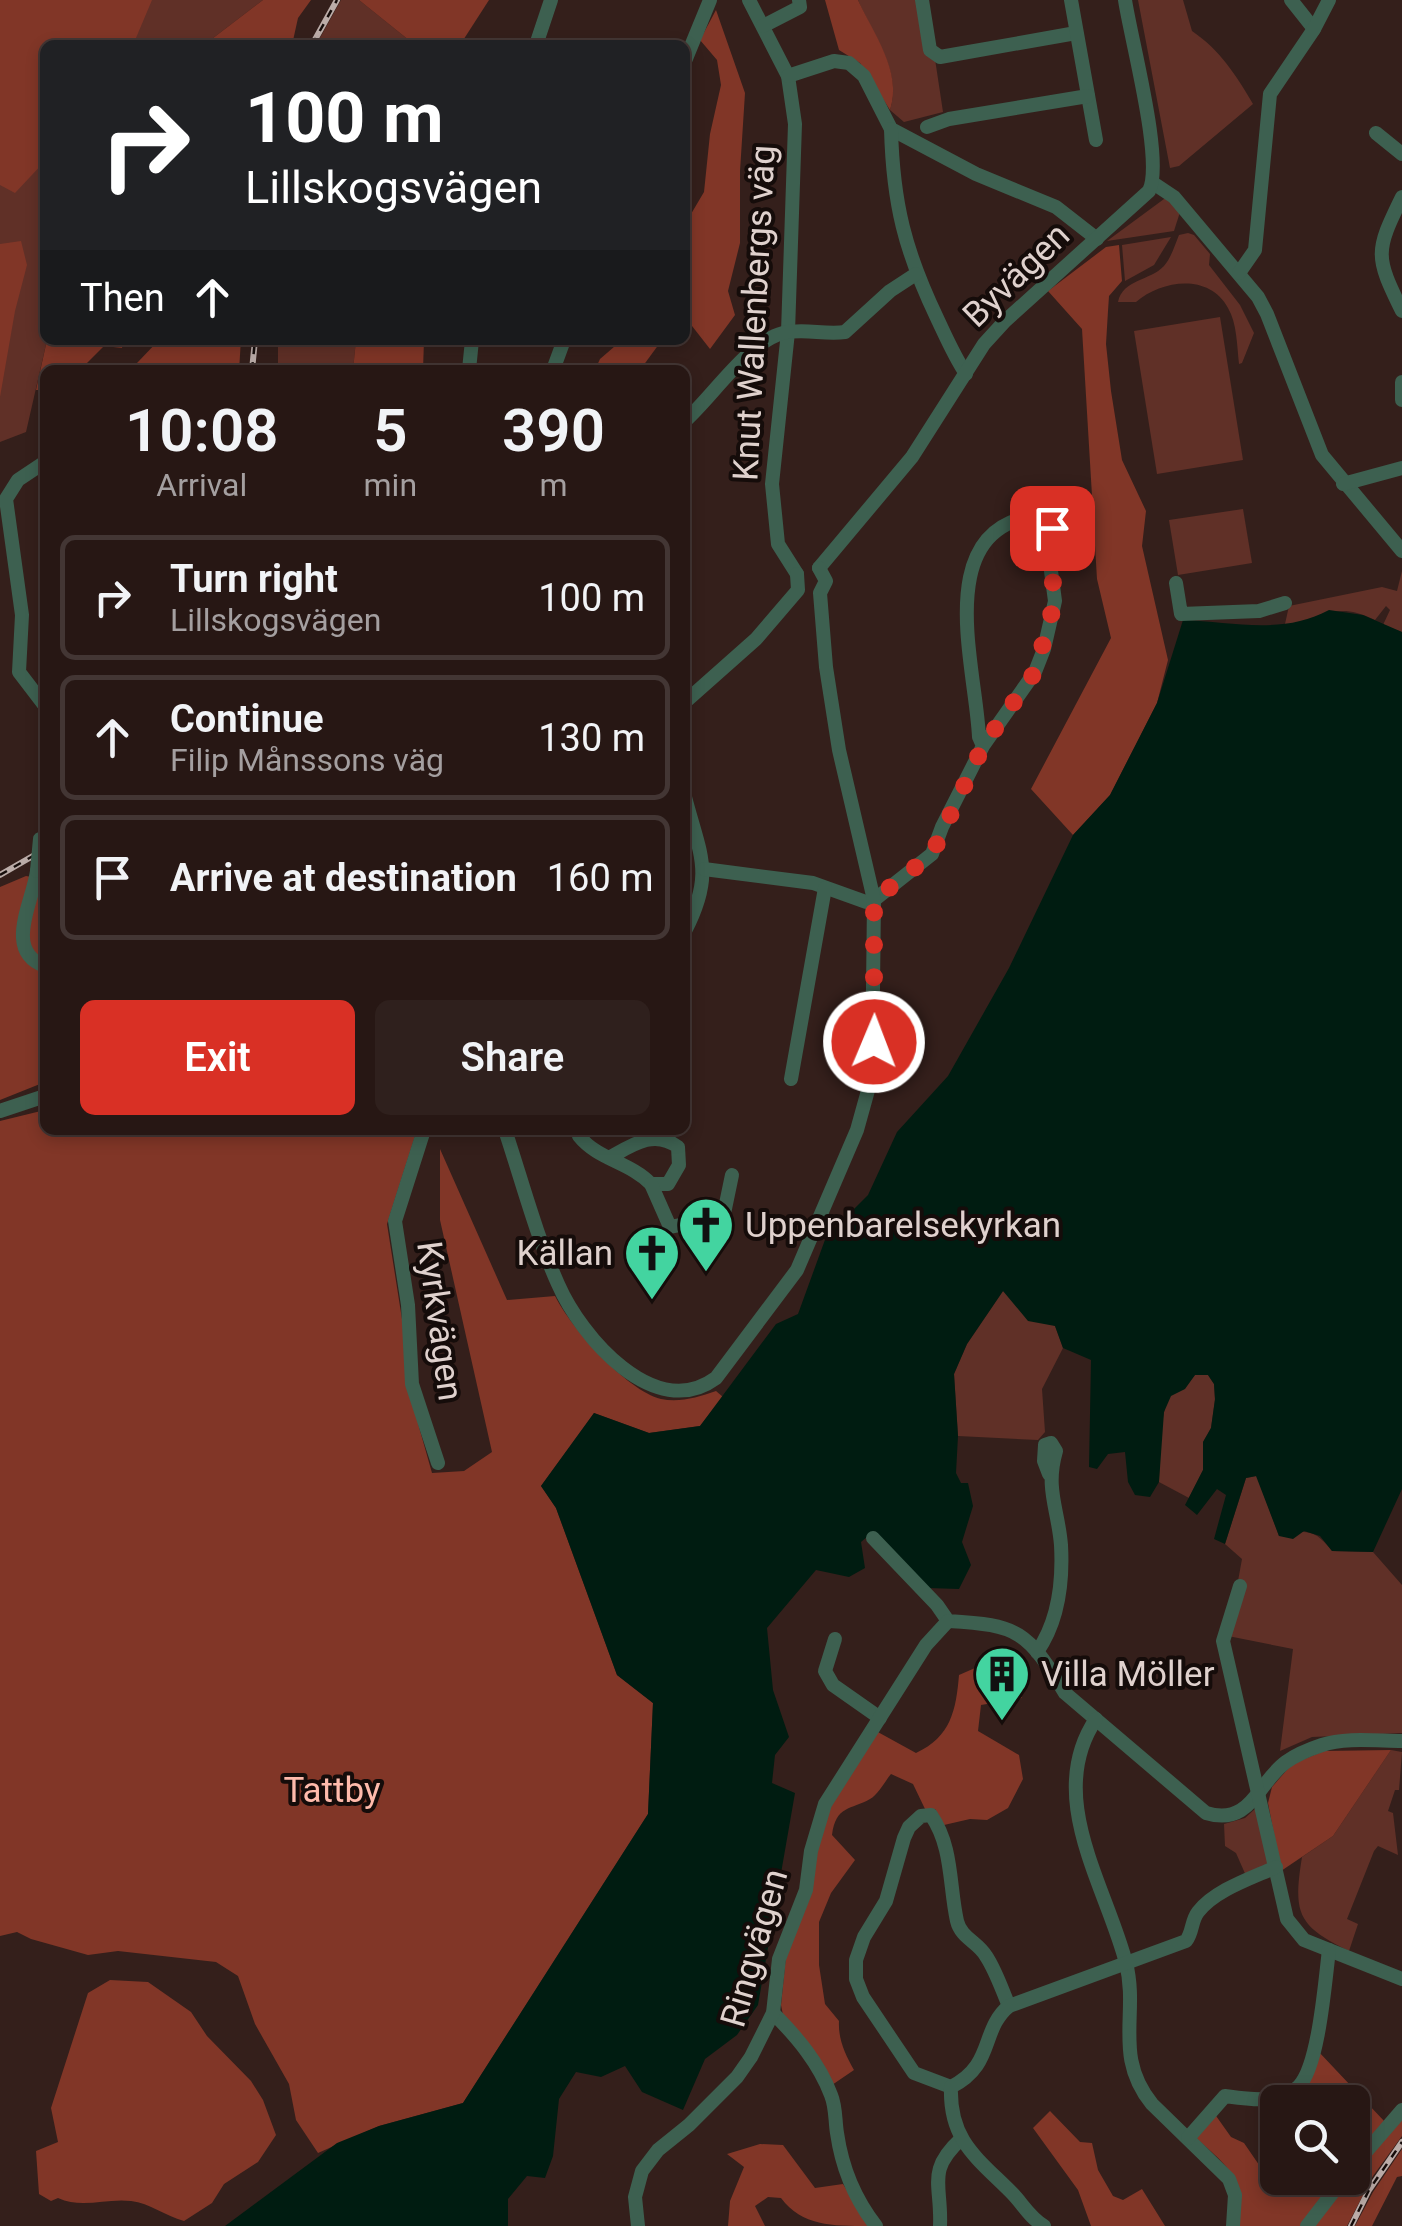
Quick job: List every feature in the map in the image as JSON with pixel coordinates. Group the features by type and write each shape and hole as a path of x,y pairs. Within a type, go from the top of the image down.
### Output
{"street":[{"path":"538,39 551,0"},
{"path":"690,50 710,0"},
{"name":"Knut Wallenbergs väg","path":"750,0 788,76 795,147 788,332 772,484 778,544 798,582"},
{"path":"763,26 800,7 799,0"},
{"path":"922,0 930,50 940,56 1076,33"},
{"path":"1071,0 1096,140"},
{"path":"1125,0 1151,142 1153,183 1167,189 1239,273 1268,314 1320,449 1343,484 1402,550"},
{"path":"1291,0 1314,29"},
{"path":"1239,273 1255,250 1270,94 1329,0"},
{"path":"788,76 834,61 850,63 864,76 891,129 896,200 904,243 966,374"},
{"path":"928,127 949,119 1088,96"},
{"path":"891,129 976,174 1056,207 1097,238"},
{"path":"1376,133 1402,154"},
{"name":"Byvägen","path":"818,568 912,457 984,344 1140,201 1153,183"},
{"path":"1402,197 1380,243 1380,254 1402,311"},
{"path":"690,416 743,360 775,336 788,332 846,332 890,291 916,274"},
{"path":"1402,382 1402,400"},
{"path":"40,465 18,480 6,499 22,616 19,672 40,699"},
{"path":"1343,484 1402,468"},
{"path":"704,870 780,878 866,902 874,900 932,854 983,746 1035,672 1044,649 1056,585 1050,556 1051,522 1042,516 1018,519 992,532 969,581 967,646 983,746"},
{"path":"507,1135 548,1260 560,1289 583,1324 621,1366 652,1386 685,1392 702,1388 716,1378 797,1270 864,1111 872,1076 874,900 839,750 820,593 826,581 818,568 804,567 798,582 756,640 690,698"},
{"path":"798,582 811,596 820,593"},
{"path":"1176,583 1181,614 1258,611 1285,602"},
{"path":"690,817 704,870 690,921"},
{"path":"40,848 22,939 29,955 40,963"},
{"path":"791,1080 824,888"},
{"path":"0,1111 40,1098"},
{"name":"Kyrkvägen","path":"422,1135 395,1221 408,1305 412,1384 438,1463"},
{"path":"580,1135 586,1145 609,1158 632,1167 652,1184 668,1184 680,1164 678,1147 668,1140 644,1140 609,1158"},
{"path":"652,1184 670,1228 716,1226 722,1224 732,1176"},
{"path":"1037,1652 1049,1631 1060,1584 1060,1544 1050,1474"},
{"path":"873,1538 948,1621 1000,1625 1016,1632 1037,1652 1065,1693 1206,1812 1223,1818 1260,1794 1286,1762 1328,1742 1402,1742"},
{"path":"1240,1586 1223,1641 1288,1919 1304,1940 1402,1979"},
{"name":"Ringvägen","path":"638,2226 636,2196 642,2171 658,2150 689,2126 737,2078 773,2013 779,1960 806,1890 825,1804 926,1646 948,1621"},
{"path":"835,1639 825,1672 833,1685 880,1718"},
{"path":"1096,1718 1081,1745 1077,1807 1089,1860 1126,1963 1132,1996 1127,2040 1142,2092 1222,2169 1234,2187 1233,2226"},
{"path":"950,2087 914,2073 863,1998 856,1980 856,1960 864,1937 886,1902 909,1827 920,1816 931,1815 939,1826 957,1922 967,1939 987,1956 1009,2006"},
{"path":"950,2087 973,2073 1001,2012 1009,2006 1186,1941 1192,1934 1194,1917 1203,1906 1276,1867"},
{"path":"1188,2138 1225,2096 1256,2100 1292,2091 1302,2084 1319,2027 1330,1950"},
{"path":"773,2013 797,2036 832,2097 849,2182 876,2226"},
{"path":"950,2087 950,2110 961,2139 1032,2219 1044,2226"},
{"path":"1370,2147 1402,2110"},
{"path":"940,2226 937,2172 945,2154 961,2139"},
{"path":"1307,2226 1331,2195"}],"shaded area":[{"path":"0,0 263,0 211,40 40,40 40,345 46,345 26,432 0,442"},
{"path":"341,0 359,0 409,40 319,40"},
{"path":"858,0 916,0 925,52 935,59 943,112 904,122 890,110 893,96 889,67"},
{"path":"1138,0 1183,0 1192,31 1227,64 1253,104 1179,166 1170,168"},
{"path":"1169,199 1180,212 1174,231 1107,241"},
{"path":"1188,233 1210,254 1209,265 1240,305 1254,333 1242,363 1239,364 1231,314 1209,289 1172,285 1136,302 1118,302 1131,284 1164,266 1179,235"},
{"path":"1171,237 1154,265 1125,281 1122,245"},
{"path":"1220,317 1243,460 1157,474 1134,331"},
{"path":"278,345 356,345 354,365 278,365"},
{"path":"1243,509 1252,563 1178,575 1169,520"},
{"path":"1402,571 1402,632 1383,625 1390,610 1386,606 1375,620 1336,611 1309,621 1285,624 1289,606 1382,587 1397,591"},
{"path":"1329,610 1363,615 1402,632 1402,1489 1373,1552 1332,1551 1320,1536 1304,1531 1293,1539 1279,1536 1256,1476 1246,1478 1225,1544 1214,1539 1226,1495 1217,1489 1197,1515 1185,1505 1203,1470 1203,1442 1211,1428 1215,1399 1214,1384 1208,1375 1195,1375 1185,1389 1171,1396 1164,1412 1159,1482 1150,1497 1135,1495 1128,1482 1125,1452 1108,1454 1097,1469 1089,1467 1091,1360 1063,1348 1055,1326 1028,1321 1003,1291 967,1344 954,1374 956,1473 961,1483 968,1483 973,1506 962,1542 971,1565 959,1589 927,1588 874,1531 861,1542 865,1568 849,1577 816,1570 767,1628 773,1690 789,1737 775,1755 772,1783 795,1793 758,2005 737,2035 705,2059 683,2110 642,2092 625,2066 601,2077 576,2072 559,2099 553,2156 545,2178 527,2176 508,2199 508,2226 225,2226 337,2143 379,2126 463,2103 648,1814 653,1703 617,1675 556,1508 541,1486 594,1413 649,1433 700,1426 776,1324 798,1314 826,1237 868,1195 897,1132 948,1076 1009,968 1073,835 1110,795 1157,703 1183,620 1276,625 1312,618"},
{"path":"1003,1291 1055,1326 1063,1348 1042,1389 1045,1432 1038,1440 958,1436 954,1374 967,1344"},
{"path":"1195,1375 1208,1375 1214,1384 1215,1400 1211,1428 1203,1442 1203,1470 1189,1498 1159,1482 1160,1450 1167,1402"},
{"path":"1257,1476 1279,1536 1309,1533 1332,1551 1373,1552 1402,1585 1402,1733 1312,1737 1280,1751 1293,1649 1228,1636 1242,1559 1225,1544 1246,1478"},
{"path":"1391,1750 1402,1752 1399,1790 1395,1790 1388,1811 1393,1813 1398,1855 1378,1846 1374,1851 1347,1919 1358,1924 1349,1951 1318,1934 1303,1916 1298,1892 1302,1857 1333,1836"},
{"path":"1255,1809 1272,1866 1247,1878 1236,1853 1225,1846 1224,1824 1245,1818"}],"green space":[{"path":"0,0 152,0 135,40 40,40 40,166 15,193 0,185"},
{"path":"263,0 311,0 298,18 293,40 211,40"},
{"path":"359,0 489,0 463,40 409,40"},
{"path":"825,0 858,0 890,67 890,110 860,63 839,50"},
{"path":"716,10 745,93 740,243 728,291 735,315 710,349 690,323 690,218 704,192 710,134 721,85 717,60 700,40"},
{"path":"21,241 27,265 0,397 0,244"},
{"path":"1119,245 1122,281 1109,296 1106,344 1111,391 1122,460 1146,511 1142,546 1168,660 1157,703 1110,795 1073,835 1031,789 1111,638 1097,579 1082,329 1048,291 1106,247"},
{"path":"46,345 122,345 104,346 85,365 42,365"},
{"path":"154,345 241,345 239,365 137,363"},
{"path":"356,345 424,345 423,365 354,365"},
{"path":"616,345 658,345 644,365 597,365"},
{"path":"26,876 40,878 40,1084 0,1100 0,887"},
{"name":"Tattby","path":"40,1111 40,1135 415,1135 387,1224 419,1427 432,1473 464,1471 492,1452 440,1220 440,1149 507,1300 555,1296 601,1356 647,1393 668,1400 716,1391 723,1397 700,1426 649,1433 594,1413 541,1486 556,1508 617,1675 653,1703 648,1814 463,2103 379,2126 318,2153 296,2120 289,2084 255,2024 238,1976 216,1962 118,1951 88,1955 17,1932 0,1936 0,1121"},
{"path":"975,1668 1006,1679 1022,1698 981,1705 978,1731 1019,1755 1023,1779 1008,1808 987,1820 944,1825 935,1809 925,1809 913,1784 891,1774 873,1797 845,1810 834,1825 832,1835 855,1860 831,1893 819,1922 819,1965 825,2004 839,2021 843,2046 854,2070 832,2085 783,2015 781,2005 786,1956 828,1806 876,1731 916,1753 937,1739 953,1711 959,1675"},
{"path":"1391,1750 1333,1836 1281,1871 1268,1803 1272,1787 1292,1764 1324,1751"},
{"path":"110,1980 148,1982 191,2012 207,2036 251,2081 276,2135 258,2162 224,2184 212,2203 184,2221 138,2202 76,2203 58,2198 51,2201 39,2194 36,2151 58,2142 51,2108 88,1993"},
{"path":"1318,2051 1350,2085 1306,2085"},
{"path":"1370,2106 1385,2122 1370,2140"},
{"path":"1050,2111 1080,2142 1092,2143 1098,2170 1113,2196 1123,2200 1142,2189 1165,2226 1091,2226 1078,2190 1033,2128"},
{"path":"1214,2113 1231,2137 1244,2143 1260,2166 1260,2195 1325,2195 1301,2226 1238,2226 1232,2175 1195,2137"},
{"path":"1402,2117 1402,2136 1370,2182 1370,2156"},
{"path":"760,2144 783,2145 815,2188 843,2184 869,2226 808,2219 781,2198 768,2197 755,2206 765,2226 728,2226 730,2201 744,2167 727,2154"},
{"path":"1402,2149 1402,2176 1397,2177 1372,2226 1355,2226 1373,2192"},
{"path":"1338,2195 1363,2195 1347,2226 1313,2226"}],"railway":[{"path":"315,40 337,0"},
{"path":"252,365 254,345"},
{"path":"0,875 40,852"},
{"path":"1351,2226 1369,2190 1402,2142"}],"place":[{"name":"Uppenbarelsekyrkan","path":"706,1274"},
{"name":"Källan","path":"652,1302"},
{"name":"Villa Möller","path":"1002,1723"}],"route":[{"path":"874,1042 874,900 932,854 983,746 1035,672 1055,601 1050,556 1052,528"}]}
